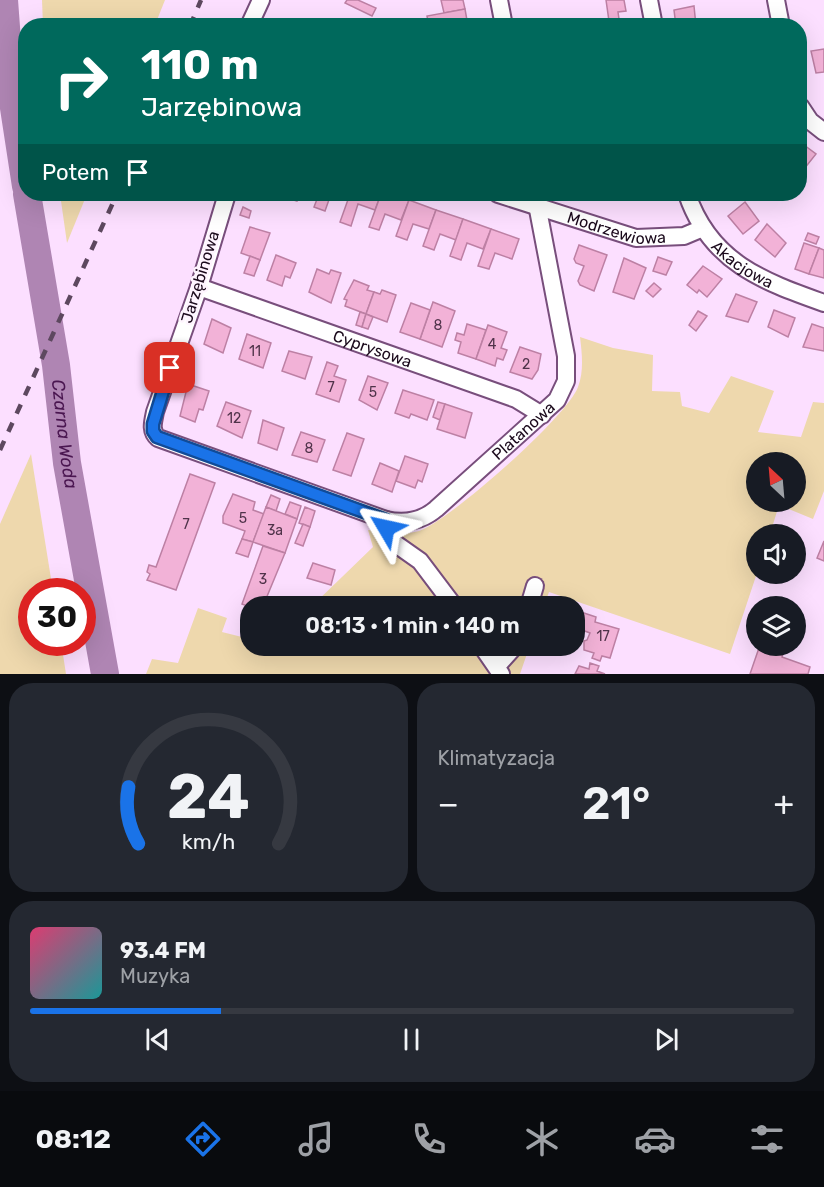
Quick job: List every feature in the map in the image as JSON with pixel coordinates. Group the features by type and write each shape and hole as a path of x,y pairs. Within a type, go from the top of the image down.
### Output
{"street":[{"path":"253,18 261,0"},
{"path":"499,0 502,18"},
{"path":"649,0 652,18"},
{"path":"776,0 779,18"},
{"path":"807,116 824,132"},
{"name":"Jarzębinowa","path":"225,201 199,287 155,412 153,429 156,436 386,520"},
{"name":"Modrzewiowa","path":"536,201 636,238 686,236 703,228"},
{"name":"Platanowa","path":"386,520 411,521 430,514 542,415 562,392 567,368 536,201"},
{"name":"Akacjowa","path":"690,201 703,228 723,252 750,273 824,303"},
{"name":"Cyprysowa","path":"199,287 516,399 542,415"},
{"path":"386,520 388,533 393,542 421,562 446,596"},
{"path":"532,596 535,586"},
{"path":"489,656 499,670 509,656"}],"shaded area":[{"path":"42,0 165,0 158,18 43,18"},
{"path":"61,201 84,201 67,243"},
{"path":"580,337 613,348 653,355 652,391 680,392 682,406 709,413 731,376 774,391 758,432 801,437 813,402 824,403 824,491 813,519 796,512 806,512 806,452 746,452 746,512 777,512 773,524 746,524 746,584 753,584 749,596 746,596 746,606 730,654 585,604 585,596 561,596 549,592 548,596 322,596 373,547 368,530 407,533 419,531 434,523 480,489 531,443 553,421 578,387 582,356"},
{"path":"31,454 51,578 18,578 18,656 63,656 66,674 0,674 0,524"},
{"path":"198,608 227,618 222,632 240,636 240,656 526,656 520,674 146,674 152,659 178,663"}],"building":[{"path":"347,0 358,0 376,8 372,16 345,3"},
{"path":"441,0 463,0 465,9 444,13"},
{"path":"606,0 624,0 626,11 618,12 619,18 609,18"},
{"path":"694,6 695,18 675,18 674,10"},
{"path":"465,9 467,18 427,18 427,16"},
{"path":"824,49 824,72 816,73 811,51"},
{"path":"807,147 816,154 807,165"},
{"path":"316,201 329,201 325,211 314,207"},
{"path":"348,201 378,201 375,210 358,204 351,226 340,222"},
{"path":"378,201 409,201 401,220 385,214 379,230 369,227"},
{"path":"409,201 436,210 429,229 413,224 407,240 396,236"},
{"path":"745,202 759,221 743,234 728,216"},
{"path":"243,207 251,211 249,218 240,215"},
{"path":"436,210 463,219 456,240 440,234 434,250 423,246"},
{"path":"463,219 491,229 483,249 467,243 461,260 450,256"},
{"path":"767,224 786,243 775,257 755,240"},
{"path":"250,227 270,233 260,260 241,253"},
{"path":"491,229 519,239 512,259 495,253 489,269 478,266"},
{"path":"808,233 819,237 816,244 805,240"},
{"path":"804,243 819,248 809,274 795,269"},
{"path":"579,245 607,255 594,291 580,285 578,281 584,266 576,263 574,259"},
{"path":"819,248 824,250 824,278 809,274"},
{"path":"276,255 296,263 290,278 285,276 282,286 267,280"},
{"path":"250,256 260,260 254,276 244,273"},
{"path":"658,257 672,262 666,275 653,271"},
{"path":"624,258 646,268 634,299 613,292"},
{"path":"703,266 722,279 707,297 699,290 697,293 687,285"},
{"path":"317,269 329,274 331,270 341,273 331,303 309,292"},
{"path":"354,280 369,286 367,290 374,292 366,314 345,306 347,300 344,299"},
{"path":"654,283 661,289 653,297 646,291"},
{"path":"382,290 396,295 387,322 366,314 374,292 380,294"},
{"path":"736,294 757,302 748,322 726,316"},
{"path":"433,302 455,311 442,347 420,339"},
{"path":"411,303 430,310 420,339 400,332"},
{"path":"774,310 795,318 788,337 768,327"},
{"path":"698,311 707,316 696,331 689,325"},
{"path":"360,312 366,314 362,327 356,325"},
{"path":"366,314 373,317 368,329 362,327"},
{"path":"212,319 231,328 223,353 204,344"},
{"path":"467,324 486,330 476,359 458,353 461,342 455,340 457,333 464,335"},
{"path":"812,324 824,328 824,351 803,347"},
{"path":"488,325 507,332 501,348 507,350 503,360 497,358 495,366 476,359"},
{"path":"247,334 271,343 263,368 239,359"},
{"path":"520,347 541,354 538,370 532,379 510,372"},
{"path":"289,351 312,357 305,379 282,371"},
{"path":"327,362 338,366 334,376 346,380 339,402 316,394"},
{"path":"368,376 388,383 377,410 359,400"},
{"path":"188,384 209,391 203,410 199,409 195,422 180,416"},
{"path":"403,390 434,400 427,420 411,414 409,418 395,413"},
{"path":"226,402 251,411 242,438 217,426"},
{"path":"438,402 445,404 440,420 433,417"},
{"path":"445,404 472,413 465,438 437,429"},
{"path":"263,420 284,428 277,450 258,443"},
{"path":"301,432 325,440 317,462 292,455"},
{"path":"347,433 364,439 351,476 333,470"},
{"path":"405,456 428,464 422,482 418,480 415,488 396,481"},
{"path":"380,463 399,471 392,492 372,484"},
{"path":"190,474 215,483 176,590 147,580 150,574 147,572 149,565 156,567"},
{"path":"233,494 255,502 253,510 264,514 253,542 242,539 245,531 223,523 223,516"},
{"path":"271,495 280,499 276,511 266,507"},
{"path":"290,502 301,506 297,519 285,514"},
{"path":"266,507 297,519 285,553 253,542"},
{"path":"305,507 315,511 310,527 299,523"},
{"path":"303,524 310,527 303,546 295,543"},
{"path":"242,539 253,542 248,557 236,553"},
{"path":"824,541 824,561 817,558"},
{"path":"263,546 285,553 267,596 245,596"},
{"path":"313,563 335,570 331,585 307,578"},
{"path":"585,613 596,617 595,622 619,629 610,658 602,656 600,661 592,658 594,653 585,650 585,641 590,633 585,631"},
{"path":"756,656 782,656 810,667 808,674 750,674"},
{"path":"590,663 599,666 597,671 605,674 575,674 579,666 589,669"}],"waterway":[{"name":"Czarna Woda","path":"4,0 10,82 18,134"},
{"name":"Czarna Woda","path":"28,201 56,365 67,463 105,674"}],"railway":[{"path":"193,18 201,0"},
{"path":"0,450 114,201"}],"route":[{"path":"170,368 155,412 153,431 157,437 386,520 386,528"}]}
